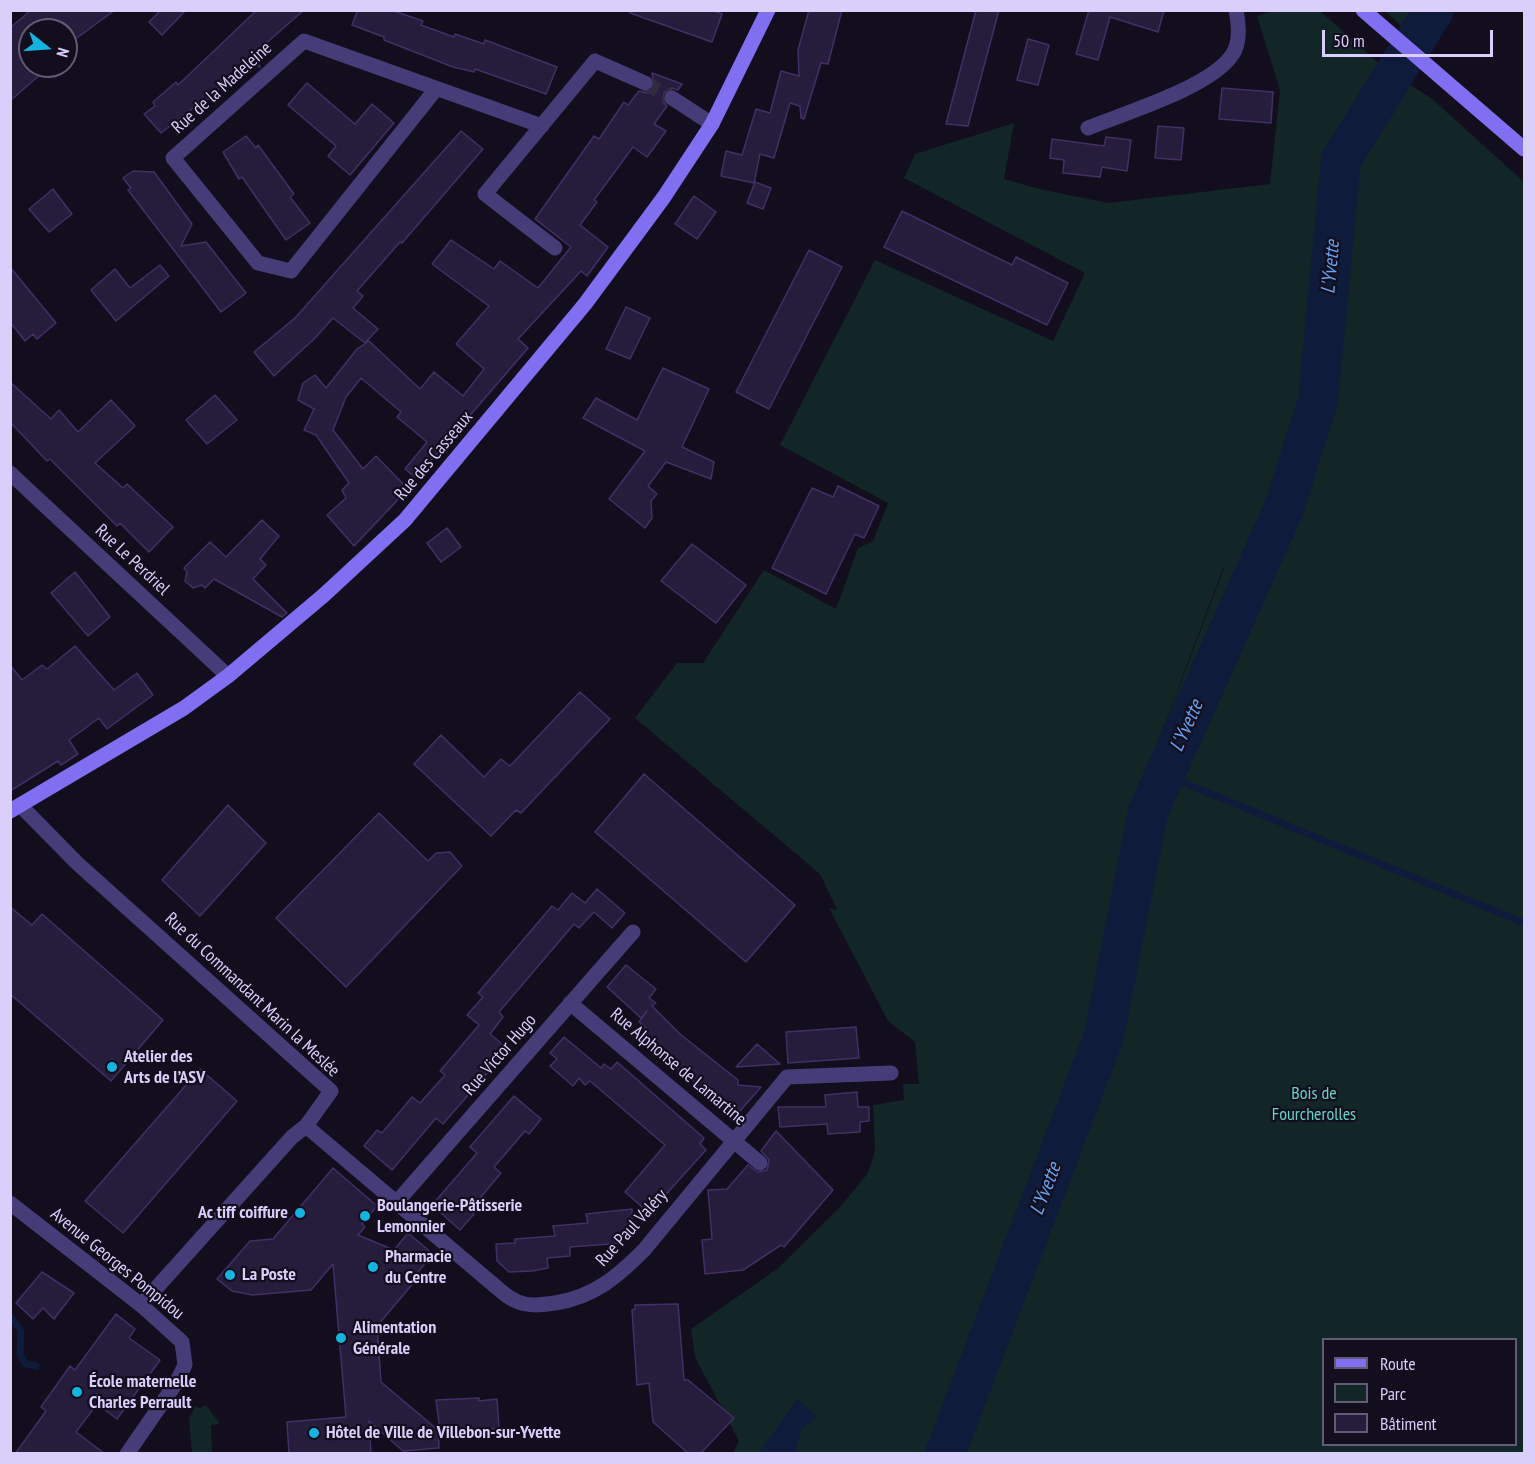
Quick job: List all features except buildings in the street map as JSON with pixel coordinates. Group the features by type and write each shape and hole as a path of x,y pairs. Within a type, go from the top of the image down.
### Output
{"street":[{"name":"Rue des Casseaux","path":"15,808 184,708 228,676 324,595 405,520 585,304 664,197 712,124 768,10"},
{"path":"1088,128 1198,82 1222,66 1233,54 1238,38 1236,10"},
{"path":"1363,10 1524,149"},
{"name":"Rue de la Madeleine","path":"436,89 291,271 258,263 173,158 304,41 542,126"},
{"path":"555,248 485,194 595,61 645,83"},
{"path":"672,98 712,124"},
{"name":"Rue Le Perdriel","path":"10,473 228,676"},
{"name":"Rue du Commandant Marin la Meslée","path":"15,808 331,1091 306,1126 292,1137 141,1305"},
{"name":"Rue Victor Hugo","path":"396,1203 633,932"},
{"name":"Rue Alphonse de Lamartine","path":"570,1003 760,1163"},
{"name":"Rue Paul Valéry","path":"306,1126 514,1300 536,1306 576,1300 608,1283 644,1250 787,1077 891,1073"},
{"name":"Avenue Georges Pompidou","path":"10,1203 141,1305 182,1342 185,1365 176,1383 128,1454"}],"green space":[{"name":"Bois de Fourcherolles","path":"1272,11 1320,11 1384,68 1431,98 1524,182 1524,1453 733,1453 739,1441 695,1357 691,1329 777,1269 840,1207 868,1173 875,1151 873,1105 904,1100 903,1084 919,1084 915,1042 888,1021 829,908 837,910 820,874 635,718 677,663 703,663 764,570 836,609 858,548 873,541 888,503 780,445 875,260 1053,341 1085,273 904,178 915,154 1014,123 1004,179 1039,189 1108,203 1270,184 1280,90 1257,16","holes":["1224,566 1225,566 1127,824"]},
{"path":"1385,11 1424,11 1410,34"},
{"path":"206,1405 220,1424 211,1425 212,1453 192,1453 189,1419 195,1406 200,1408"}],"water":[{"path":"797,1399 818,1417 802,1428 795,1453 759,1453"}],"waterway":[{"name":"L'Yvette","path":"945,1454 1104,1036 1148,812 1284,508 1318,401 1341,160 1434,10"},
{"path":"1165,775 1524,923"},
{"path":"10,1316 21,1331 20,1354 26,1364 36,1366"}],"tunnel":[{"path":"645,83 672,98"}],"place":[{"name":"Atelier des Arts de l’ASV","path":"112,1067"},
{"name":"Ac tiff coiffure","path":"300,1213"},
{"name":"Boulangerie-Pâtisserie Lemonnier","path":"365,1216"},
{"name":"Pharmacie du Centre","path":"373,1267"},
{"name":"La Poste","path":"230,1275"},
{"name":"Alimentation Générale","path":"341,1338"},
{"name":"École maternelle Charles Perrault","path":"77,1392"},
{"name":"Hôtel de Ville de Villebon-sur-Yvette","path":"314,1433"}]}
